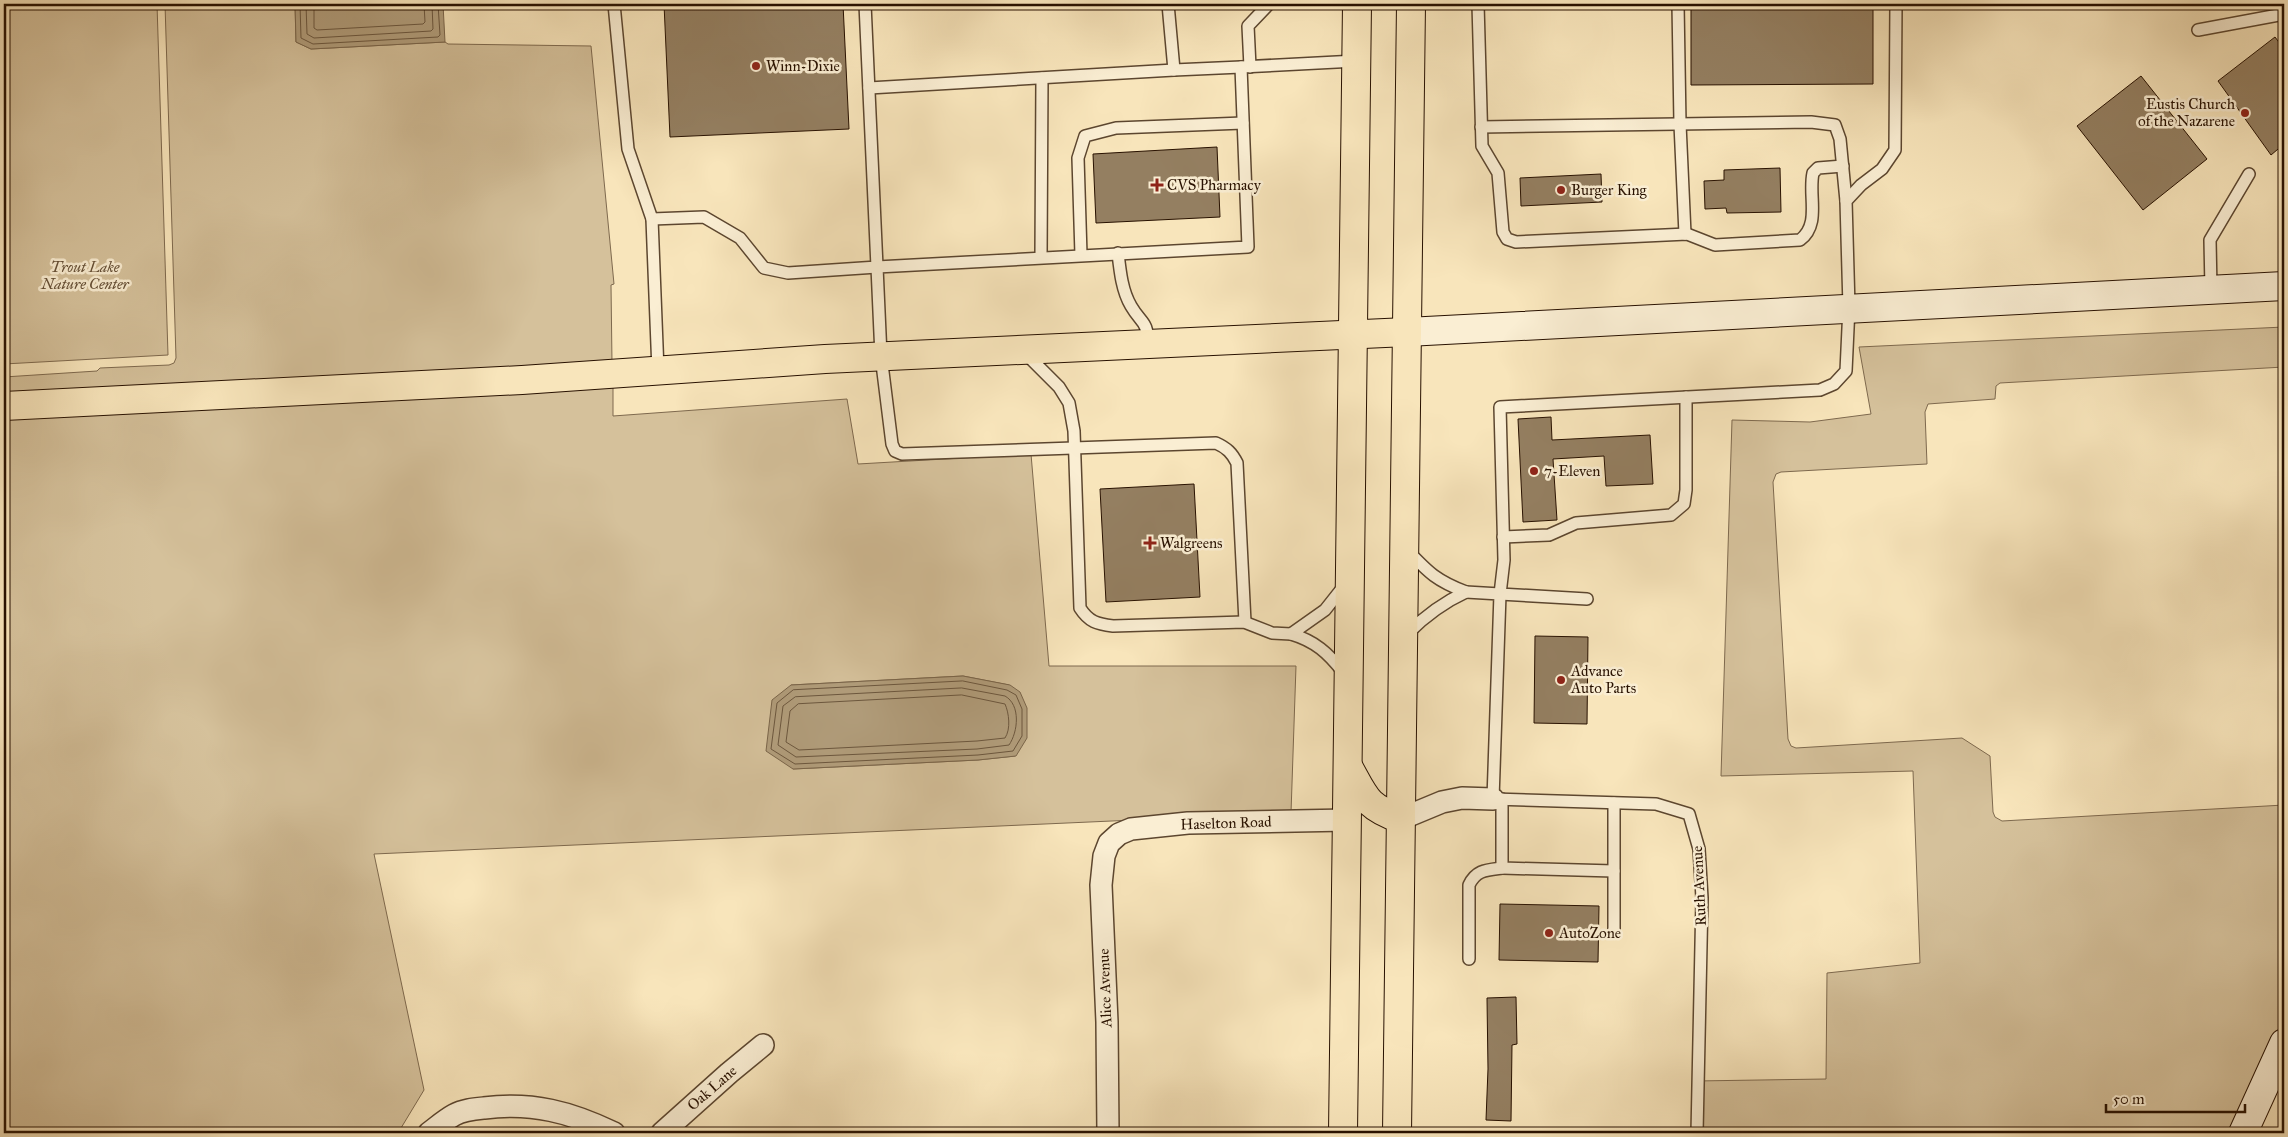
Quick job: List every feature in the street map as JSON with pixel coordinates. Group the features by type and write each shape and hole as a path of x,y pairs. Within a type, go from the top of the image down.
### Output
{"main road":[{"path":"1343,1133 1357,4"},
{"path":"1397,1133 1411,4"},
{"path":"4,406 522,380 882,356 1353,335 1849,307 2284,286"},
{"path":"1348,765 1367,800 1380,811 1401,819"},
{"path":"2243,1133 2284,1043"}],"street":[{"name":"Ruth Avenue","path":"1401,819 1442,802 1462,798 1498,799"},
{"name":"Haselton Road","path":"1109,843 1119,834 1131,829 1188,823 1347,820"},
{"name":"Alice Avenue","path":"1108,1133 1107,1022 1101,885 1104,856 1109,843"},
{"name":"Oak Lane","path":"662,1133 729,1073 763,1046"},
{"path":"429,1133 455,1114 467,1110 504,1106 530,1106 555,1110 590,1122 614,1133"}],"lane":[{"path":"614,4 628,148 652,219 658,370"},
{"path":"864,4 882,356 892,444 895,451 902,454 1216,443 1230,451 1237,463 1245,622"},
{"path":"1168,4 1174,70"},
{"path":"652,219 704,217 740,238 764,268 788,273 1041,257 1248,247 1243,123 1248,26 1269,4"},
{"path":"1478,4 1482,146 1498,173 1503,232 1507,239 1516,242 1685,234 1716,245 1800,240 1808,234 1813,215 1811,184 1813,173 1818,168 1843,166"},
{"path":"1678,4 1680,124 1685,234"},
{"path":"1846,201 1861,185 1882,169 1895,150 1896,4"},
{"path":"2198,30 2284,14"},
{"path":"869,88 1356,61"},
{"path":"1041,257 1042,78"},
{"path":"1481,128 1811,122 1835,125 1840,139 1846,201 1849,307 1846,371 1834,384 1820,390 1500,407 1504,560 1500,594 1498,799 1502,868"},
{"path":"1081,255 1078,158 1085,136 1116,128 1243,123"},
{"path":"2210,290 2210,240 2248,174"},
{"path":"1118,253 1121,279 1131,306 1148,326 1148,344"},
{"path":"1022,350 1059,387 1069,403 1075,448 1080,608 1086,618 1096,624 1114,626 1245,622 1272,634 1291,634 1306,638 1325,650 1348,679"},
{"path":"1504,537 1549,535 1576,523 1671,515 1684,504 1686,490 1686,397"},
{"path":"1404,548 1434,578 1466,592 1587,599"},
{"path":"1291,634 1325,610 1350,579"},
{"path":"1404,637 1428,614 1442,604 1466,592"},
{"name":"Ruth Avenue","path":"1498,799 1656,804 1689,814 1699,849 1702,928 1697,1133"},
{"path":"1614,802 1614,931"},
{"path":"1468,959 1469,885 1474,875 1484,870 1502,868 1614,871"}],"green space":[{"name":"Trout Lake Nature Center","path":"4,4 157,4 168,355 4,364"},
{"path":"165,4 295,4 296,42 311,49 445,42 448,44 591,46 614,284 611,285 612,363 4,395 4,377 97,371 100,368 169,365 174,363 176,358"},
{"path":"2284,327 2284,367 2000,383 1996,386 1995,399 1928,404 1925,412 1927,464 1781,472 1776,474 1773,482 1788,739 1791,746 1796,748 1962,738 1990,756 1993,812 1995,817 2002,821 2284,805 2284,1019 2233,1133 1694,1133 1695,1081 1826,1079 1827,973 1920,963 1913,771 1721,776 1732,420 1810,422 1871,414 1859,347"},
{"path":"613,385 613,416 847,399 858,464 1031,454 1049,666 1296,666 1291,813 374,854 424,1090 398,1133 4,1133 4,417","holes":["963,676 1009,685 1015,756 978,760 793,769 791,685"]}],"water":[{"path":"295,4 443,4 445,42 311,49 296,42"},
{"path":"489,4 554,4 552,6 492,8"},
{"path":"963,676 1010,685 1020,692 1027,708 1027,738 1016,756 978,760 793,769 766,751 772,700 791,685"}],"building":[{"name":"Winn-Dixie","path":"664,4 843,4 849,129 670,137"},
{"path":"1691,4 1873,4 1873,84 1691,85"},
{"path":"2275,37 2284,49 2284,144 2271,155 2218,81"},
{"path":"2141,76 2207,159 2143,210 2077,126"},
{"name":"CVS Pharmacy","path":"1217,147 1220,217 1096,223 1093,154"},
{"path":"1780,168 1781,212 1727,213 1726,208 1705,209 1704,181 1724,180 1724,170"},
{"name":"Burger King","path":"1601,174 1602,202 1521,206 1520,178"},
{"path":"1551,417 1552,440 1650,435 1653,484 1606,486 1604,456 1553,459 1557,520 1523,522 1518,419"},
{"name":"Walgreens","path":"1194,484 1200,597 1106,602 1100,489"},
{"name":"Advance Auto Parts","path":"1535,636 1588,637 1587,724 1534,723"},
{"name":"AutoZone","path":"1500,904 1599,906 1598,962 1499,960"},
{"path":"1516,997 1517,1044 1512,1045 1511,1121 1486,1120 1488,1069 1487,998"}],"place":[{"name":"Winn-Dixie","path":"756,66"},
{"name":"Eustis Church of the Nazarene","path":"2245,113"},
{"name":"CVS Pharmacy","path":"1157,185"},
{"name":"Burger King","path":"1561,190"},
{"name":"7-Eleven","path":"1534,471"},
{"name":"Walgreens","path":"1150,543"},
{"name":"Advance Auto Parts","path":"1561,680"},
{"name":"AutoZone","path":"1549,933"}]}
